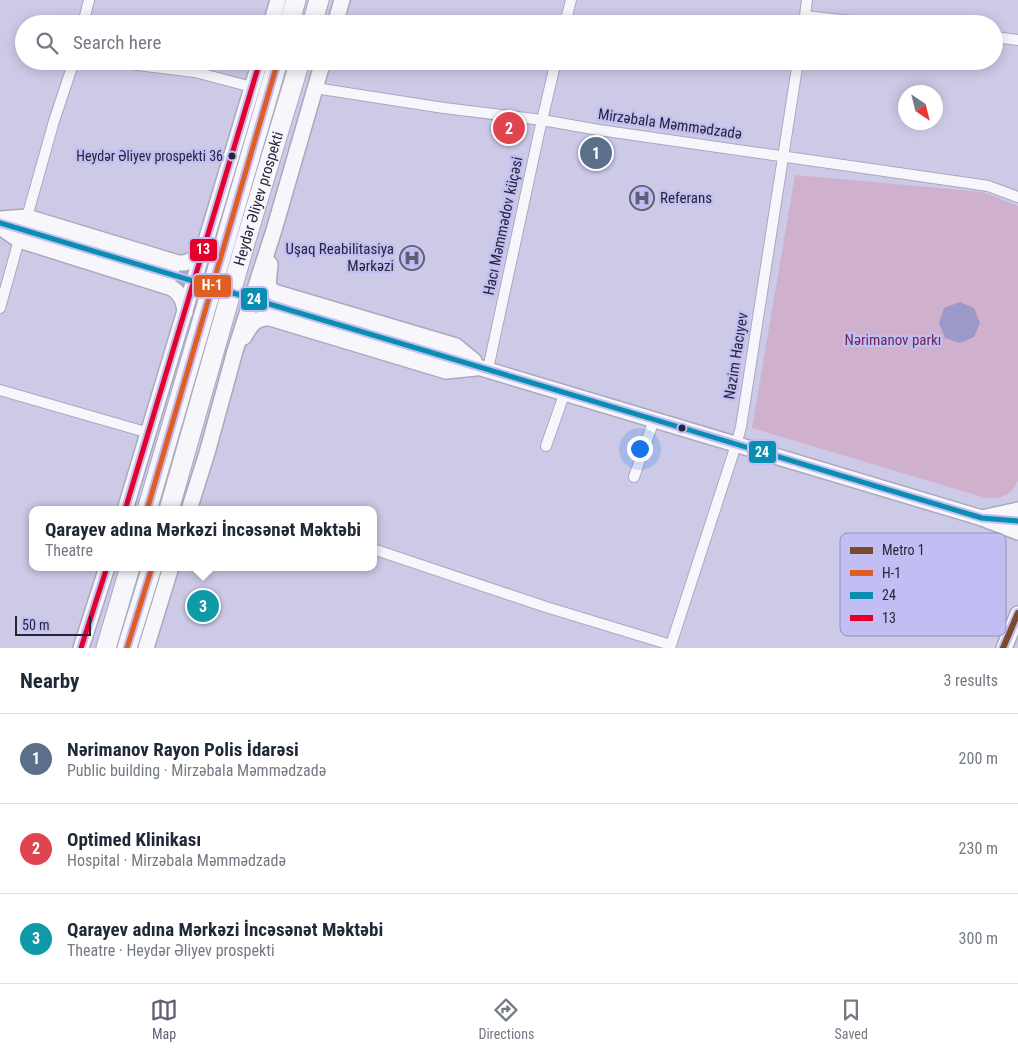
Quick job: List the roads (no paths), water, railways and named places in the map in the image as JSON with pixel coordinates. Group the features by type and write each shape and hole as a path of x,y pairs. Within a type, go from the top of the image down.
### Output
{"highway":[{"path":"292,15 296,0"},
{"path":"315,15 319,0"},
{"name":"Heydər Əliyev prospekti","path":"148,506 275,70"},
{"name":"Heydər Əliyev prospekti","path":"170,506 246,240 297,70"},
{"path":"106,648 129,571"},
{"path":"127,648 151,571"}],"street":[{"path":"85,15 89,0"},
{"path":"274,15 278,0"},
{"path":"338,15 342,0"},
{"path":"567,15 571,0"},
{"path":"805,15 807,0"},
{"path":"1003,38 1018,40"},
{"path":"27,217 54,121 71,70"},
{"path":"179,70 195,72 252,87"},
{"path":"126,506 257,70"},
{"path":"190,506 235,351 274,230 321,70"},
{"name":"Hacı Məmmədov küçəsi","path":"480,367 554,70"},
{"name":"Nazim Hacıyev","path":"670,647 741,426 797,70"},
{"name":"Mirzəbala Məmmədzadə","path":"315,88 988,186 1018,197"},
{"path":"0,221 27,217 178,264 185,264 191,261 205,245"},
{"path":"0,221 172,274"},
{"path":"0,227 19,240 172,288 184,300 185,314"},
{"path":"274,230 268,280 268,286 271,290 456,346 480,367"},
{"path":"0,308 19,240"},
{"path":"274,306 982,518 1018,532"},
{"path":"235,351 254,322 266,317 446,371 480,367"},
{"path":"0,390 149,433"},
{"path":"546,446 565,392"},
{"path":"634,476 654,420"},
{"path":"982,518 1018,510"},
{"path":"982,518 1018,521"},
{"path":"377,550 670,647"},
{"path":"81,648 106,571"},
{"path":"146,648 170,571"},
{"path":"1004,648 1018,614"}],"tunnel":[{"path":"172,274 274,306"}],"metro line":[{"name":"1","path":"1003,648 1018,613"}],"place":[{"name":"Optimed Klinikası","path":"509,128"},
{"name":"Nərimanov Rayon Polis İdarəsi","path":"596,153"},
{"name":"Heydər Əliyev prospekti 36","path":"232,156"},
{"name":"Referans","path":"642,198"},
{"name":"Uşaq Reabilitasiya Mərkəzi","path":"412,258"},
{"name":"Qarayev adına Mərkəzi İncəsənət Məktəbi","path":"203,606"}],"park label":[{"name":"Nərimanov parkı","path":"893,340"}]}
